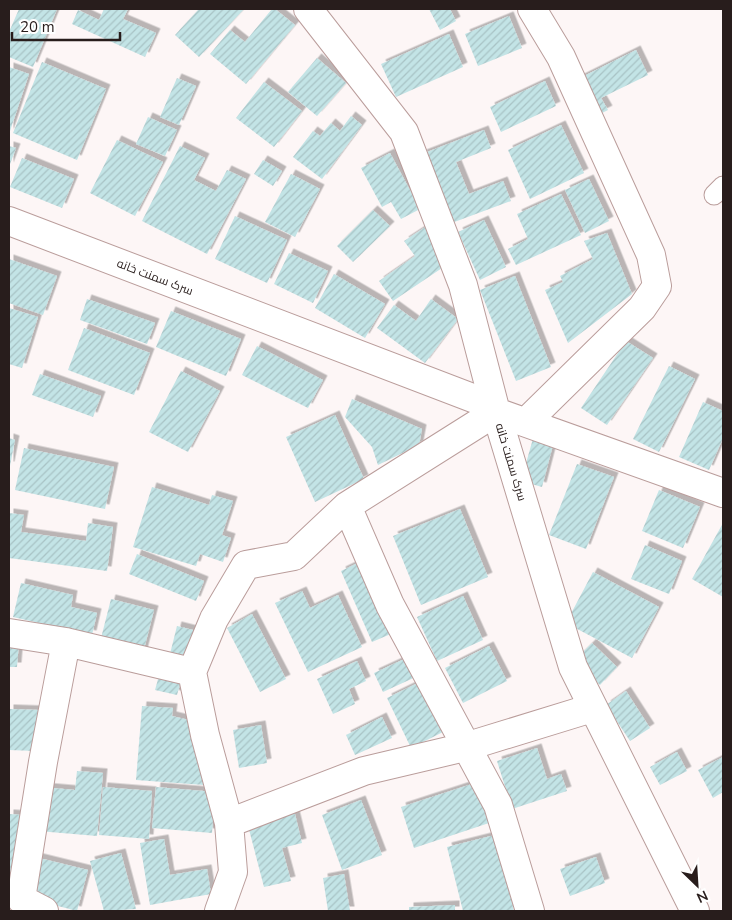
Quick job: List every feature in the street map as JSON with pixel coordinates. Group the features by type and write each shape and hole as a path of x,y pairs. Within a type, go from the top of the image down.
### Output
{"street":[{"path":"308,9 404,132 463,285 496,412"},
{"path":"526,422 642,308 657,286 651,256 561,57 532,9"},
{"name":"سرک سمنت خانه","path":"9,221 483,402 496,412 573,667 695,911"},
{"path":"496,412 723,493"},
{"path":"219,911 233,872 229,823 205,735 192,672 214,620 246,565 294,556 347,506 496,412"},
{"path":"347,506 390,605 498,805 530,911"},
{"path":"9,633 66,642 192,672"},
{"path":"44,911 22,899 42,762 66,642"},
{"path":"229,823 364,771 465,747 592,708"},
{"path":"9,907 27,911"}],"building":[{"path":"19,9 57,9 33,67 9,57 9,32"},
{"path":"104,9 128,9 123,19 156,33 145,57 72,24 78,10 99,20"},
{"path":"199,9 244,9 199,57 175,35"},
{"path":"272,9 275,9 295,25 246,84 210,54 230,30 245,42"},
{"path":"429,9 450,9 456,21 440,30"},
{"path":"509,16 522,48 478,66 465,34"},
{"path":"449,34 463,67 396,97 381,64"},
{"path":"636,50 648,75 601,98 608,110 596,116 578,79"},
{"path":"317,58 346,83 317,116 288,92"},
{"path":"42,62 106,89 77,160 13,133"},
{"path":"9,67 29,74 9,134"},
{"path":"177,78 196,86 179,125 160,117"},
{"path":"545,81 556,106 501,132 490,107"},
{"path":"264,82 302,111 274,147 236,118"},
{"path":"351,116 362,125 322,179 293,157 313,131 320,136 331,123 340,131"},
{"path":"148,117 177,130 165,156 136,144"},
{"path":"561,125 584,173 530,199 508,150"},
{"path":"484,130 491,148 456,162 469,194 503,181 511,201 449,224 422,154"},
{"path":"117,140 163,162 135,216 90,193"},
{"path":"9,146 16,148 9,167"},
{"path":"180,146 205,158 194,180 216,191 227,170 246,179 207,254 142,221"},
{"path":"390,153 420,209 401,219 391,202 382,207 361,168"},
{"path":"22,158 74,179 62,208 10,187"},
{"path":"263,160 282,171 273,186 254,174"},
{"path":"291,174 320,189 295,237 265,222"},
{"path":"589,179 609,221 585,233 565,190"},
{"path":"561,194 581,235 516,265 508,249 528,239 517,214"},
{"path":"373,210 390,226 353,262 337,246"},
{"path":"235,216 287,240 267,283 215,259"},
{"path":"484,220 506,267 480,280 458,232"},
{"path":"427,226 448,264 393,301 379,281 415,256 404,241"},
{"path":"607,233 632,294 568,343 545,290 563,282 560,276 593,259 584,241"},
{"path":"289,253 328,271 313,303 274,284"},
{"path":"9,259 57,276 43,315 9,303"},
{"path":"334,274 385,304 365,338 315,308"},
{"path":"515,276 551,367 516,381 480,290"},
{"path":"87,299 155,323 147,344 80,320"},
{"path":"431,299 458,319 425,363 377,328 394,305 416,321"},
{"path":"9,308 38,317 22,368 9,364"},
{"path":"171,311 241,339 226,376 156,347"},
{"path":"84,328 150,353 134,395 68,370"},
{"path":"626,341 653,358 607,425 581,408"},
{"path":"257,346 323,380 308,408 242,375"},
{"path":"669,366 695,379 659,452 633,439"},
{"path":"181,371 220,391 188,452 149,432"},
{"path":"40,374 101,396 93,417 32,395"},
{"path":"352,399 422,429 419,445 378,465 372,447 345,417"},
{"path":"703,402 723,411 723,438 709,470 679,457"},
{"path":"335,415 364,479 315,502 286,437"},
{"path":"534,435 554,441 542,487 521,481"},
{"path":"9,438 15,440 10,466 9,466"},
{"path":"24,448 114,467 105,509 15,490"},
{"path":"577,464 614,477 586,549 549,535"},
{"path":"152,487 209,505 212,495 233,501 222,535 231,538 223,562 200,554 196,566 133,547"},
{"path":"659,490 700,507 683,548 642,531"},
{"path":"460,509 488,577 421,605 393,536"},
{"path":"9,513 24,515 21,532 86,541 88,523 113,527 107,571 9,558"},
{"path":"723,523 723,597 692,579"},
{"path":"645,545 682,561 669,594 631,579"},
{"path":"137,554 204,581 196,601 129,574"},
{"path":"362,561 393,633 372,642 341,571"},
{"path":"593,572 659,607 632,658 566,623"},
{"path":"21,583 73,595 71,607 97,613 92,635 13,617"},
{"path":"302,591 310,608 338,595 362,647 308,672 275,603"},
{"path":"463,596 483,640 437,661 417,617"},
{"path":"111,599 154,610 143,653 100,642"},
{"path":"252,614 286,679 260,692 227,628"},
{"path":"177,626 197,631 188,667 168,662"},
{"path":"9,641 19,641 17,667 9,667"},
{"path":"592,643 617,667 600,685 574,661"},
{"path":"489,646 507,681 463,703 445,668"},
{"path":"411,656 420,675 383,692 374,673"},
{"path":"357,661 366,681 349,689 355,704 333,714 317,679"},
{"path":"160,672 182,677 177,695 155,690"},
{"path":"420,682 445,731 411,748 387,698"},
{"path":"626,691 650,728 630,741 606,705"},
{"path":"142,706 173,708 172,716 201,723 204,785 136,780"},
{"path":"9,709 38,710 35,751 9,750"},
{"path":"382,717 392,738 355,755 346,735"},
{"path":"261,725 267,763 239,768 233,730"},
{"path":"537,748 547,779 561,774 567,791 512,809 497,761"},
{"path":"677,752 687,771 660,785 650,767"},
{"path":"723,757 723,792 713,798 698,770"},
{"path":"77,771 103,773 97,836 38,831 41,787 75,790"},
{"path":"475,783 489,823 414,848 401,807"},
{"path":"103,787 152,791 149,839 99,835"},
{"path":"156,787 215,792 212,833 152,828"},
{"path":"361,800 382,855 342,870 322,815"},
{"path":"293,806 302,843 282,848 291,881 264,887 246,818"},
{"path":"9,814 24,815 9,891"},
{"path":"495,835 514,911 463,911 447,847"},
{"path":"164,839 170,875 207,869 211,894 150,905 140,843"},
{"path":"121,853 136,909 104,911 90,861"},
{"path":"35,857 88,870 77,911 24,897"},
{"path":"596,857 605,883 570,896 560,869"},
{"path":"344,874 350,911 328,911 323,878"},
{"path":"455,905 455,911 409,911 409,907"}]}
